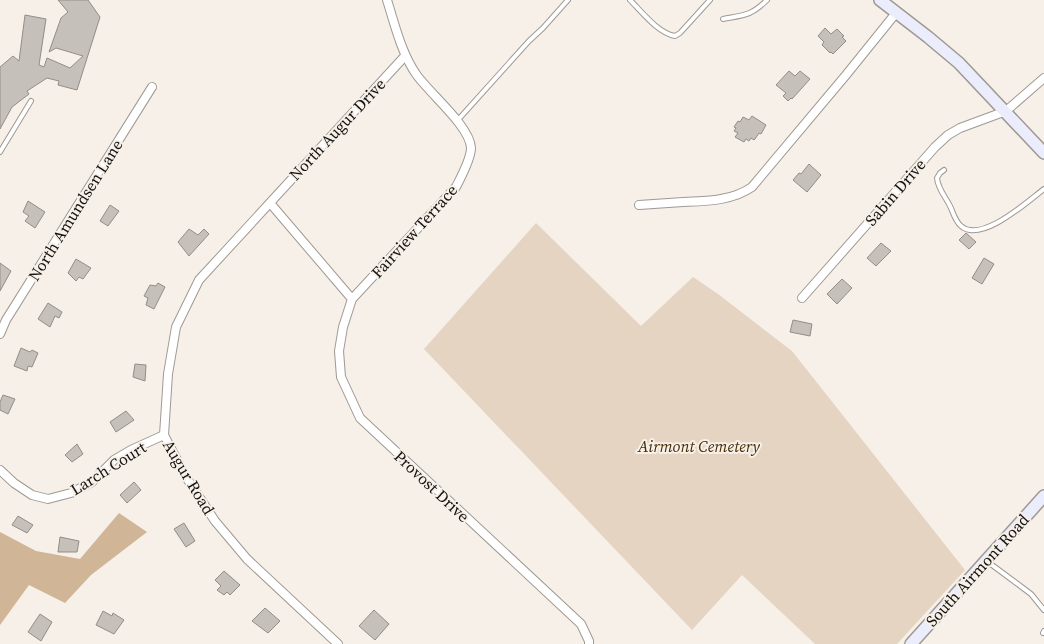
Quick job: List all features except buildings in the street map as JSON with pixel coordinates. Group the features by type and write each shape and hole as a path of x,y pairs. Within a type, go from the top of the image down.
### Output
{"street":[{"name":"Fairview Terrace","path":"352,299 456,187 465,169 470,148 467,134 417,75 405,56 387,0"},
{"path":"880,0 928,36 959,63 1044,153"},
{"path":"639,205 726,199 752,187 896,13"},
{"name":"North Augur Drive","path":"270,203 405,56"},
{"path":"1006,111 1044,78"},
{"name":"North Amundsen Lane","path":"0,334 6,320 152,87"},
{"name":"Sabin Drive","path":"802,298 935,147 948,135 960,128 1006,111"},
{"path":"270,203 352,299"},
{"name":"Augur Road","path":"270,203 199,280 176,327 168,374 164,435 186,477 215,521 247,559 338,644"},
{"name":"Provost Drive","path":"352,299 340,343 340,377 360,418 581,624 590,644"},
{"name":"Larch Court","path":"0,470 14,483 32,495 48,499 71,493 92,482 114,460 164,435"},
{"name":"South Airmont Road","path":"911,644 1044,496"}],"lane":[{"path":"457,121 568,0"},
{"path":"630,0 658,27 669,35 675,36 710,0"},
{"path":"723,19 749,14 767,0"},
{"path":"0,152 31,101"},
{"path":"944,170 938,175 940,189 959,224 968,230 993,225 1008,217 1044,189"},
{"path":"986,561 1031,594 1044,610"}],"green space":[{"name":"Airmont Cemetery","path":"536,223 641,326 693,277 792,351 965,570 897,644 815,644 742,575 692,630 424,349"}],"shaded area":[{"path":"119,513 147,532 91,575 65,603 29,585 0,625 0,532 36,551 80,559"}]}
